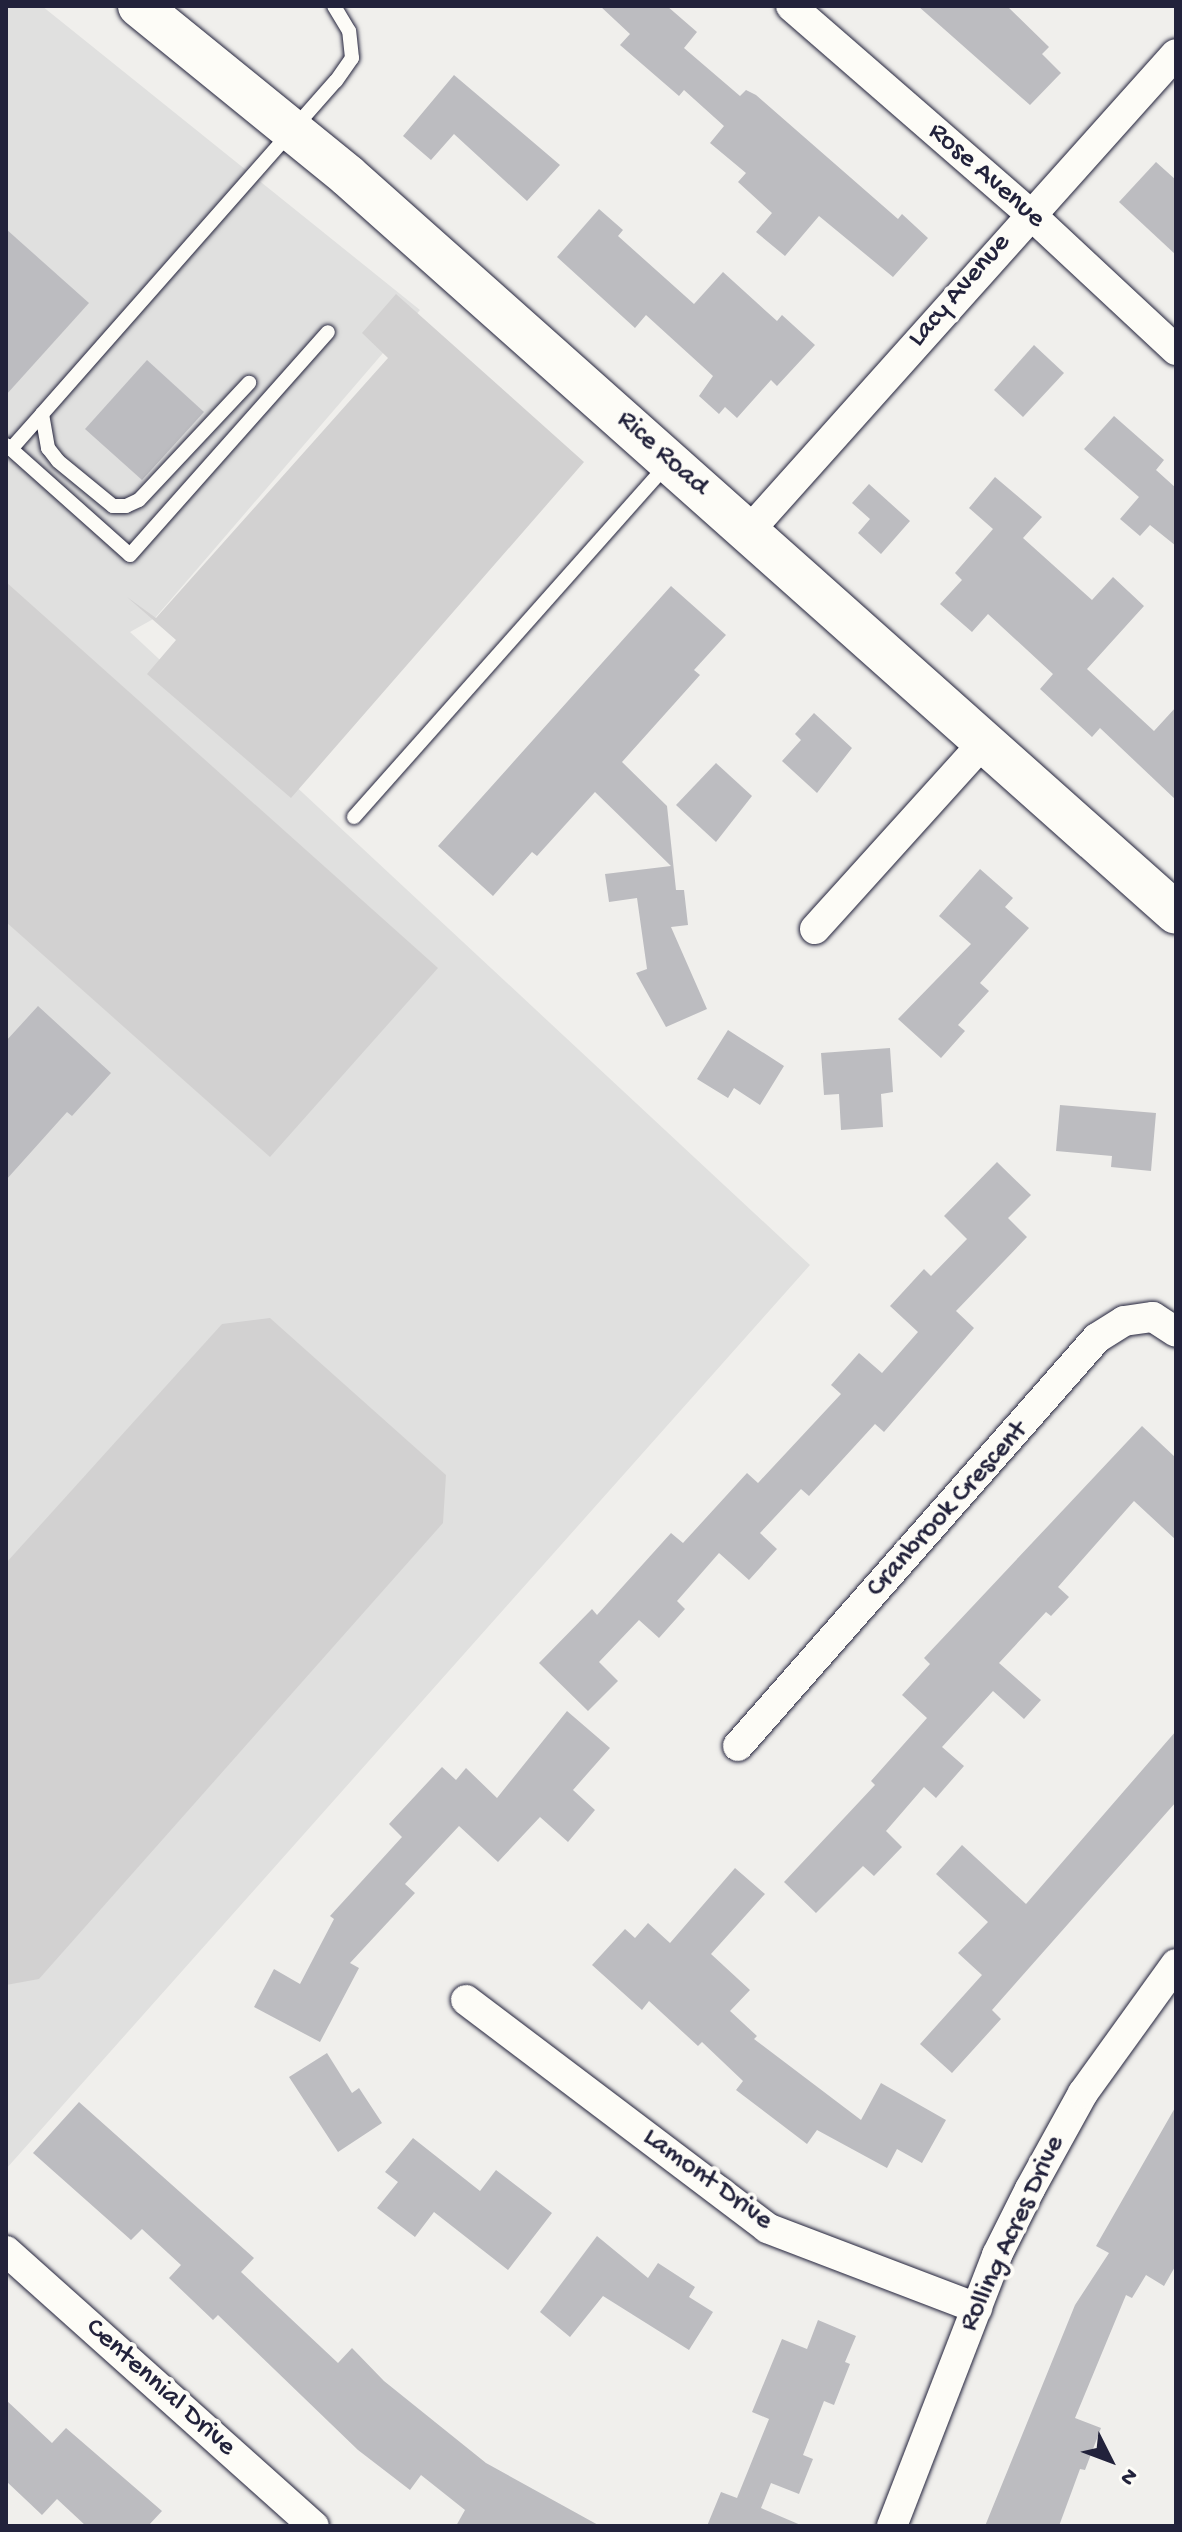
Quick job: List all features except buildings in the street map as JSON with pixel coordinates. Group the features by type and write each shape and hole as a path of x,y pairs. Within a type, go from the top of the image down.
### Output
{"main road":[{"name":"Rice Road","path":"139,6 293,129 1176,913"}],"street":[{"name":"Rose Avenue","path":"791,6 1029,213 1176,350"},
{"name":"Lacy Avenue","path":"749,531 1029,213 1176,54"},
{"path":"815,929 984,742"},
{"name":"Cranbrook Crescent","path":"738,1746 1097,1338 1124,1321 1153,1317 1176,1332"},
{"name":"Rolling Acres Drive","path":"892,2526 997,2255 1064,2124 1176,1964"},
{"name":"Lamont Drive","path":"466,2000 767,2228 977,2308"},
{"name":"Centennial Drive","path":"6,2251 314,2526"}],"lane":[{"path":"328,332 130,555 8,447 42,414 352,58 349,31 334,6"},
{"path":"42,414 48,448 58,461 113,506 126,506 139,500 249,383"},
{"path":"354,817 670,461"}],"shaded area":[{"path":"6,6 42,6 420,310 155,618 130,632 810,1265 6,2169"},
{"path":"396,294 584,462 291,798 147,674 176,640 127,597 156,618 388,358 362,333"},
{"path":"6,582 438,968 270,1157 6,922"},
{"path":"270,1318 446,1475 443,1523 39,1979 6,1985 6,1563 222,1324"}]}
